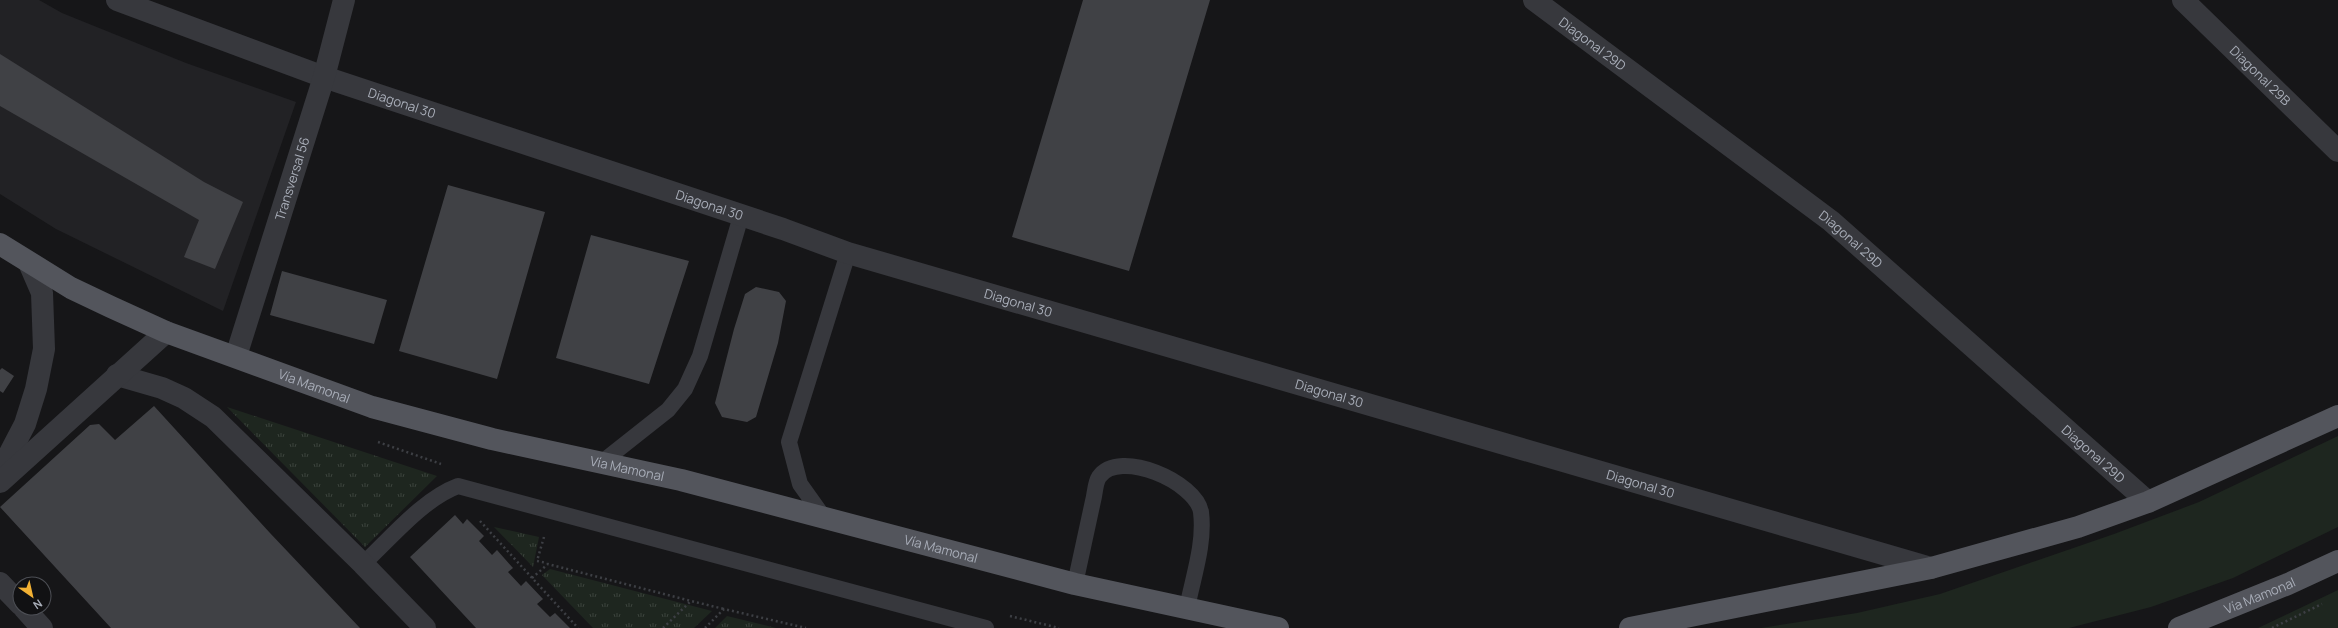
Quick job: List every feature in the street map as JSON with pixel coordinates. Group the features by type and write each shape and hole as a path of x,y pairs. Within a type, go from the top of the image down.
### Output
{"main road":[{"name":"Vía Mamonal","path":"0,244 29,263 84,294 166,332 236,356 372,407 492,439 681,480 1075,584 1278,628"},
{"path":"1630,628 1931,568 2078,527 2148,502 2338,416"},
{"name":"Vía Mamonal","path":"2179,628 2288,584 2338,561"}],"street":[{"name":"Diagonal 30","path":"117,0 324,77 848,253 1931,568"},
{"name":"Transversal 56","path":"236,356 324,77 344,0"},
{"name":"Diagonal 29D","path":"1534,0 1831,221 2148,502"},
{"name":"Diagonal 29B","path":"2183,0 2338,151"},
{"path":"0,472 25,424 36,389 44,349 42,293 29,263"},
{"path":"0,482 166,332"},
{"path":"117,375 162,388 184,398 213,417 363,564 425,628"},
{"path":"0,583 12,596"},
{"path":"31,616 42,628"}],"lane":[{"path":"601,463 668,410 685,389 700,356 741,216"},
{"path":"825,519 800,484 789,442 848,253"},
{"path":"1075,584 1098,478 1112,466 1130,466 1158,473 1180,486 1194,499 1200,511 1202,538 1187,608"},
{"path":"363,564 445,491 458,486 468,487 550,511 986,628"}],"path":[{"path":"445,491 476,518 578,628"},
{"path":"550,511 537,561 691,601 806,628"},
{"path":"532,578 548,564"},
{"path":"2272,628 2329,600"},
{"path":"663,628 691,601"},
{"path":"705,628 724,609"}],"shaded area":[{"path":"0,0 39,0 62,13 186,63 296,102 223,311 56,229 0,194"}],"green space":[{"path":"227,407 437,476 365,547"},
{"path":"2338,436 2338,527 2233,578 2151,607 2069,628 1761,628 1857,613 1940,594 2114,534 2199,502"},
{"path":"494,527 539,537 533,567"},
{"path":"550,569 712,611 694,628 593,628 542,575"},
{"path":"2338,590 2338,628 2258,628"},
{"path":"727,616 776,628 715,628"}],"building":[{"path":"1083,0 1210,0 1129,271 1012,237"},
{"path":"0,54 204,182 243,202 215,269 184,257 199,220 0,106"},
{"path":"448,185 545,212 497,379 399,351"},
{"path":"591,235 689,261 649,384 556,358"},
{"path":"282,271 387,300 374,344 270,315"},
{"path":"756,287 779,292 786,301 778,343 756,417 747,422 722,417 715,403 734,329 745,294"},
{"path":"2,368 14,376 3,393 0,391 0,370"},
{"path":"154,406 270,533 360,628 111,628 0,507 90,425 99,424 115,440"},
{"path":"455,515 463,524 467,519 484,536 479,541 492,555 497,550 513,568 508,572 521,586 526,581 543,599 537,604 550,617 555,613 570,628 476,628 410,557"}]}
